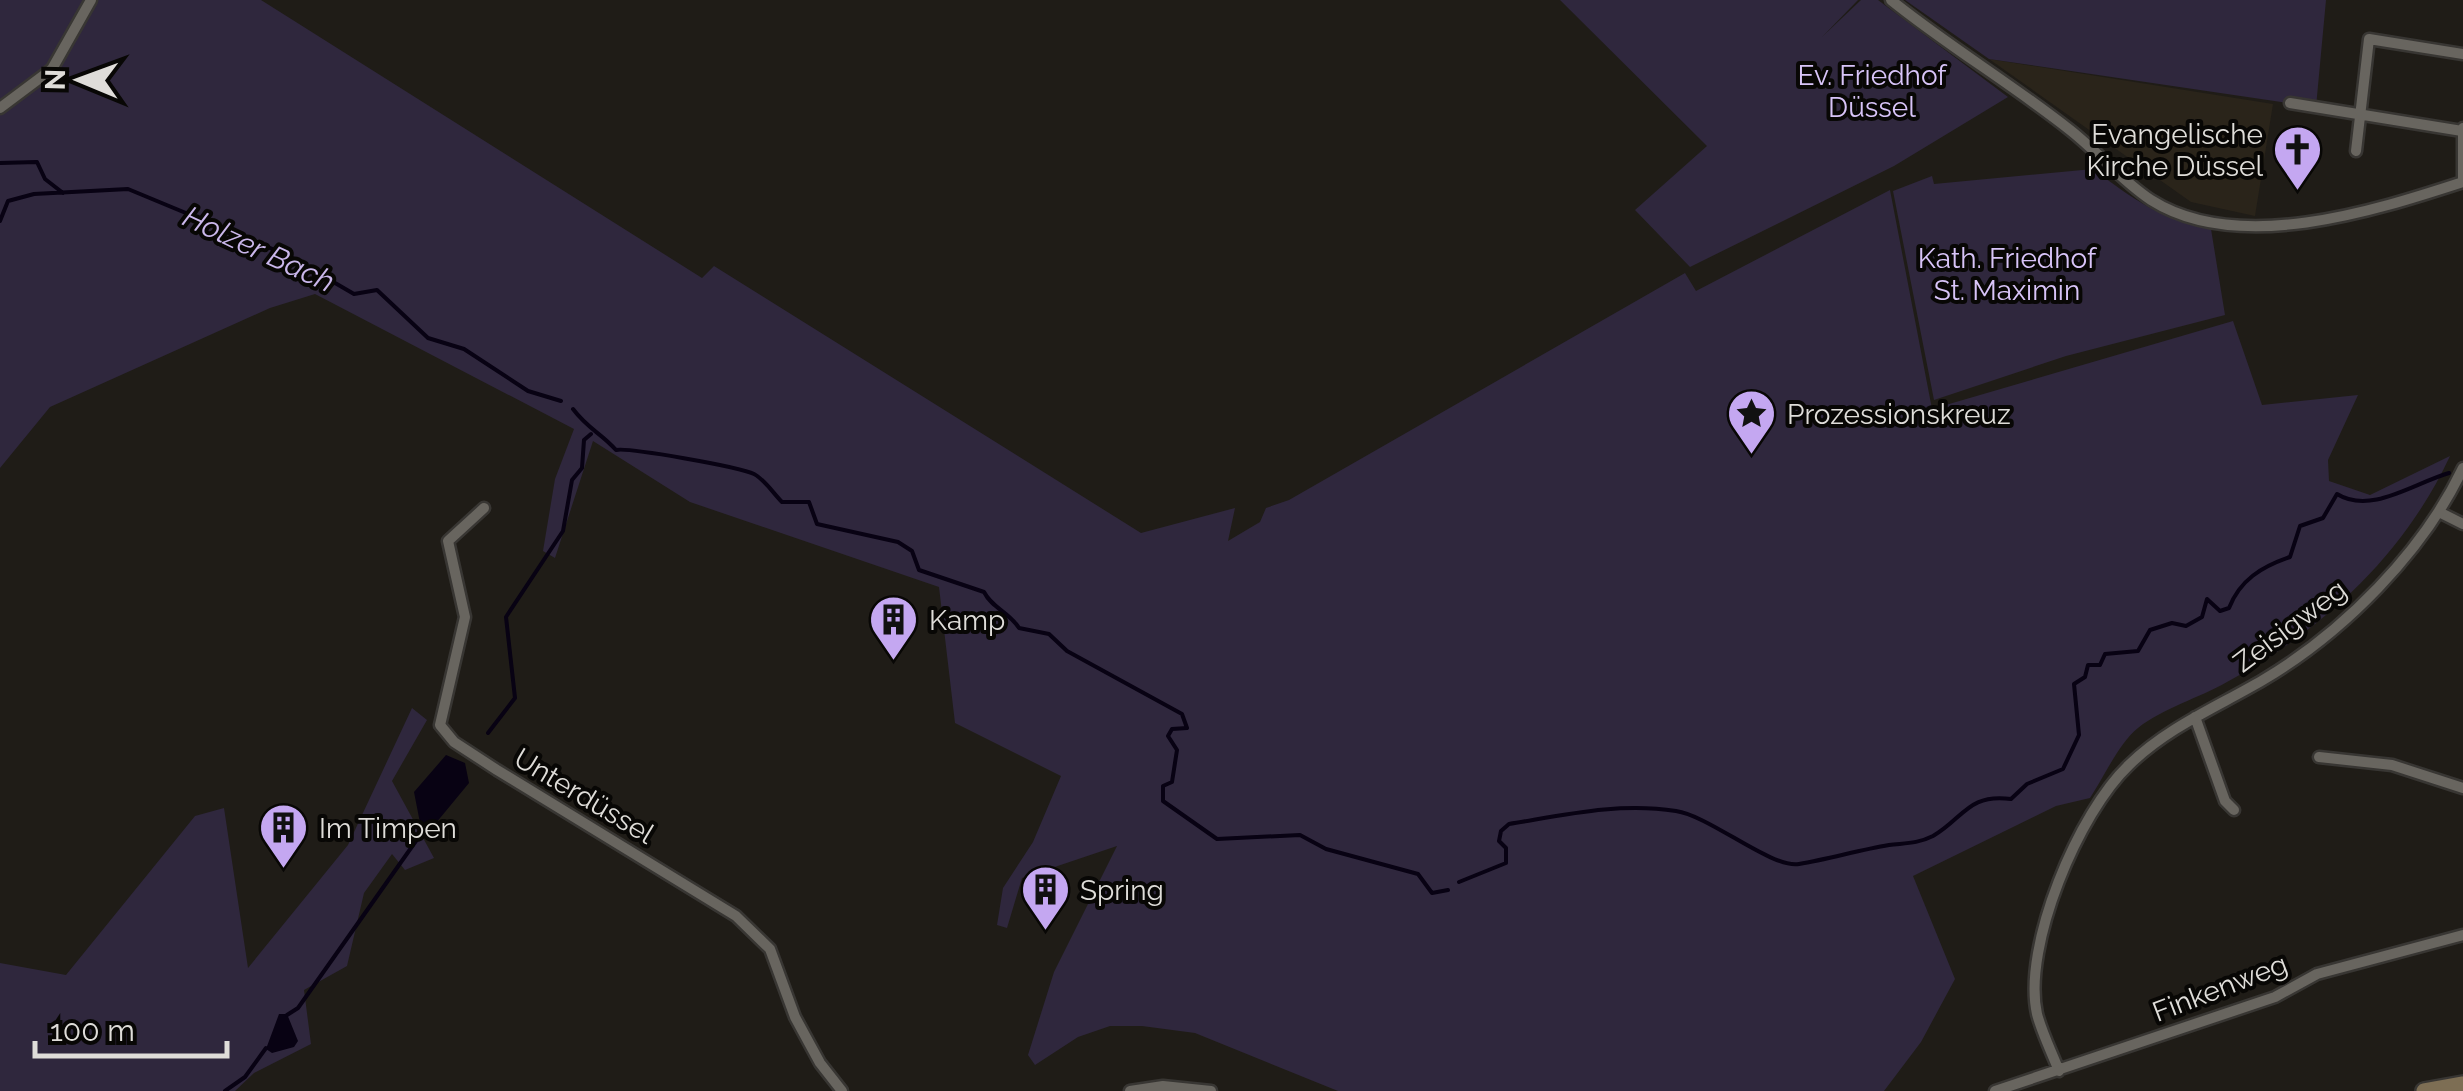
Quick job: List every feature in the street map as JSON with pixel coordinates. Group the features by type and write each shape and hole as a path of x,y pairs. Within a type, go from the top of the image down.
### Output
{"main road":[{"path":"2424,1091 2463,1084"}],"street":[{"path":"0,108 52,69 91,0"},
{"path":"1890,0 2024,96 2153,201 2207,222 2238,226 2327,219 2463,182 2463,129 2290,102"},
{"path":"2356,151 2368,39 2463,54"},
{"name":"Zeisigweg","path":"2058,1071 2036,1012 2037,964 2059,877 2126,767 2160,738 2266,678 2355,610 2442,513 2463,468"},
{"name":"Unterdüssel","path":"484,508 448,541 465,617 440,725 454,742 497,770 736,916 770,949 795,1017 820,1064 842,1091"},
{"path":"2442,513 2463,524"},
{"path":"2195,717 2224,801 2234,810"},
{"path":"2319,758 2392,765 2463,788"},
{"name":"Finkenweg","path":"1996,1091 2275,997 2317,974 2463,934"},
{"path":"1130,1091 1163,1086 1211,1091"}],"shaded area":[{"path":"1989,59 2273,104 2255,216 2191,202"},
{"path":"446,755 465,763 469,783 431,829 422,833 414,792"},
{"path":"279,1014 287,1014 298,1041 294,1047 272,1053 266,1049"}],"green space":[{"path":"0,0 261,0 702,278 714,266 1141,533 1235,508 1228,541 1260,522 1266,508 1289,500 1685,273 1696,291 1890,190 1932,409 2233,321 2262,405 2358,395 2328,460 2329,481 2370,495 2450,456 2409,526 2385,557 2328,614 2227,682 2138,728 2118,751 2090,798 2056,806 1913,876 1955,979 1921,1042 1884,1091 1338,1091 1195,1033 1142,1026 1110,1026 1078,1037 1035,1065 1028,1055 1054,972 1117,846 1022,878 1007,928 997,925 1003,888 1033,842 1061,776 955,723 939,587 690,502 593,441 555,558 543,551 555,479 574,429 315,294 270,308 50,407 0,468"},
{"name":"Ev. Friedhof Düssel","path":"1560,0 1858,0 1822,37 1861,0 1878,0 2008,97 1894,166 1690,267 1635,210 1707,146"},
{"path":"1905,0 2326,0 2316,107 1989,59"},
{"name":"Kath. Friedhof St. Maximin","path":"2093,169 2163,214 2211,229 2225,315 2066,356 1934,400 1893,191 1932,176 1934,184"},
{"path":"412,708 427,720 392,781 434,858 405,870 392,854 364,893 347,966 304,990 311,1044 254,1073 235,1091 0,1091 0,963 66,975 195,816 224,808 248,968 348,845"}],"waterway":[{"path":"0,163 37,162 45,179 63,193"},
{"name":"Holzer Bach","path":"0,221 8,201 34,194 128,189 287,255 354,294 377,290 428,338 464,349 528,391 561,401"},
{"name":"Holzer Bach","path":"573,409 616,450 661,454 745,471 761,479 782,502 809,502 817,524 898,542 912,551 919,570 984,592 1019,628 1049,634 1067,651 1182,714 1187,728 1172,729 1168,736 1177,750 1172,782 1163,786 1163,801 1217,839 1300,835 1326,849 1418,874 1432,893 1448,890"},
{"path":"488,733 515,698 506,617 563,531 572,480 582,468 584,440 591,434"},
{"name":"Holzer Bach","path":"1459,882 1506,863 1506,848 1499,841 1501,831 1509,824 1613,809 1655,809 1690,815 1787,863 1799,864 1927,839 1975,804 2011,799 2027,784 2063,769 2079,735 2074,684 2085,677 2088,665 2100,665 2105,654 2138,651 2150,630 2172,623 2186,626 2202,617 2207,599 2220,611 2229,608 2253,576 2290,557 2300,526 2323,518 2337,494 2350,500 2378,499 2449,473"},
{"path":"287,1015 298,1008 423,831"},
{"path":"225,1091 245,1077 266,1048"}],"place":[{"name":"Evangelische Kirche Düssel","path":"2298,192"},
{"name":"Prozessionskreuz","path":"1752,456"},
{"name":"Kamp","path":"894,662"},
{"name":"Im Timpen","path":"284,870"},
{"name":"Spring","path":"1045,932"}]}
